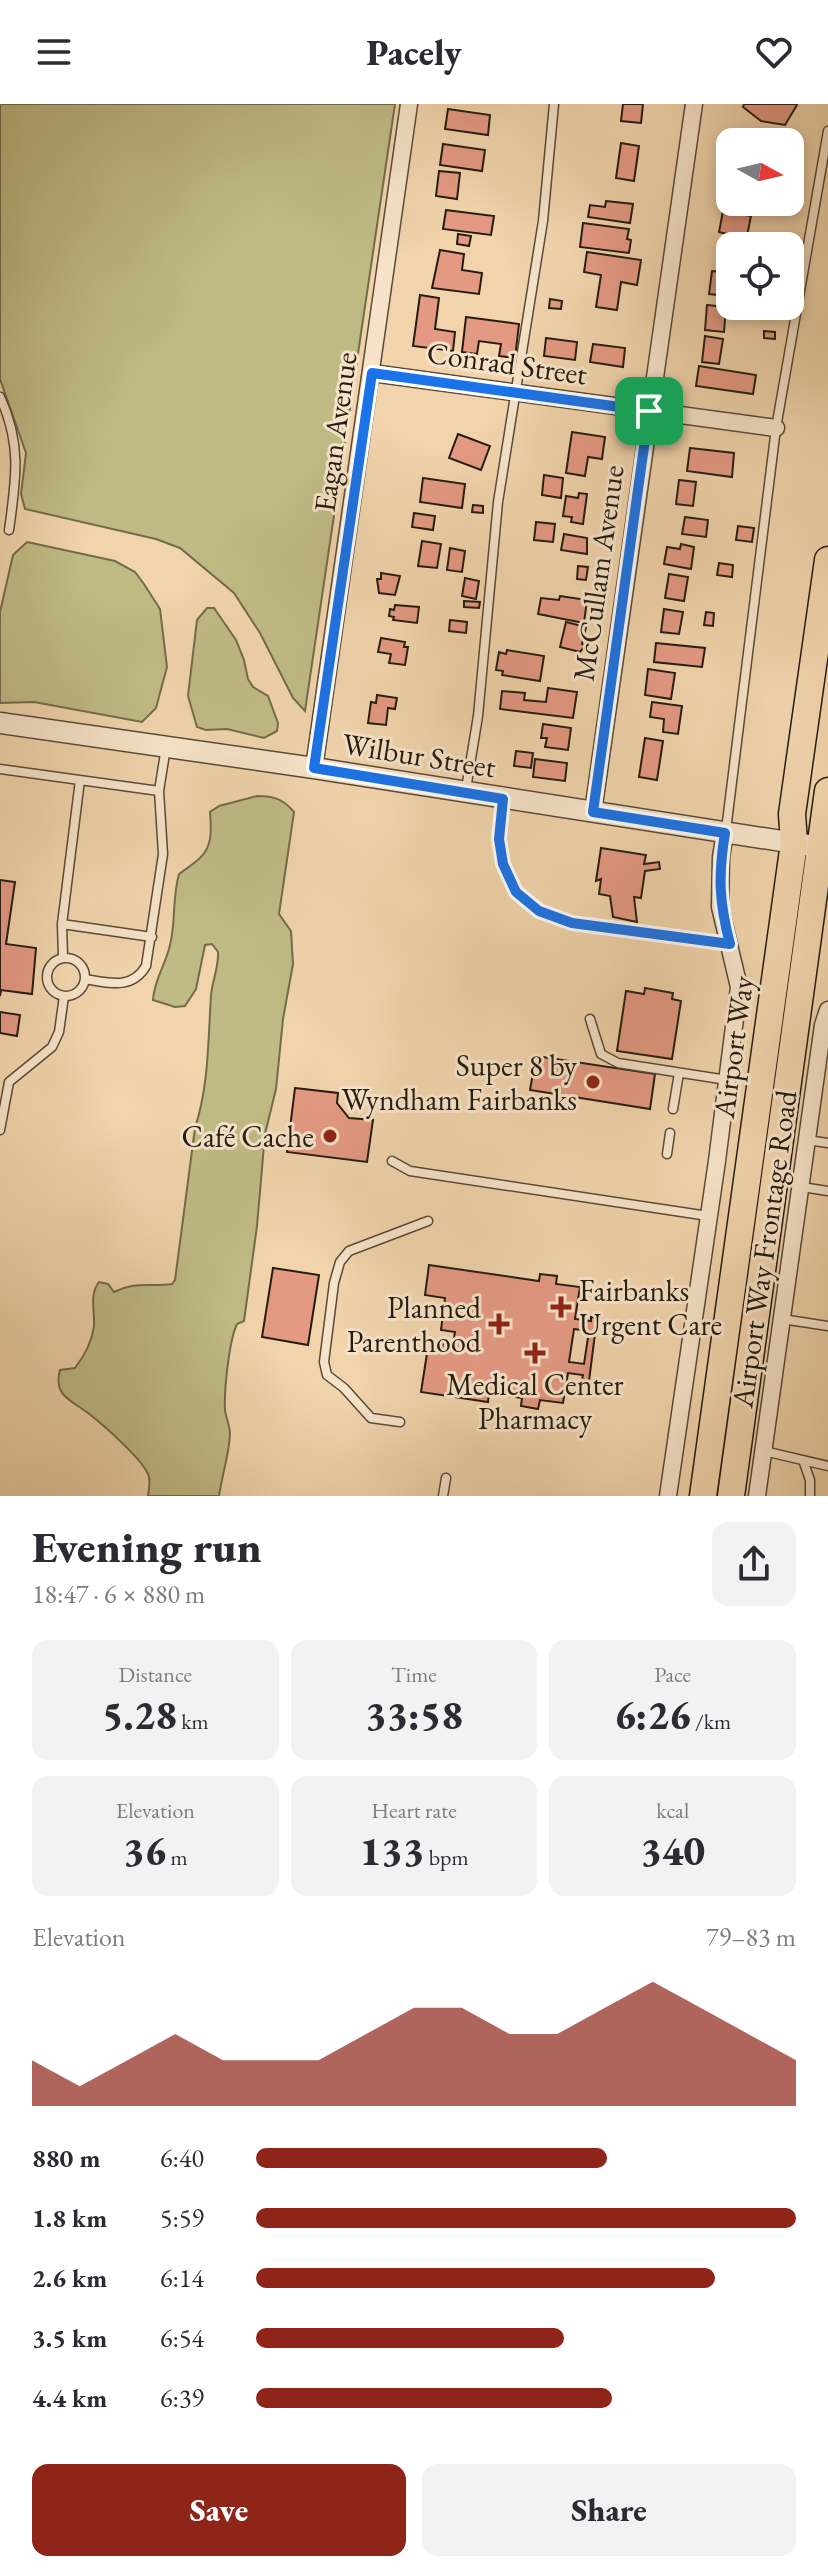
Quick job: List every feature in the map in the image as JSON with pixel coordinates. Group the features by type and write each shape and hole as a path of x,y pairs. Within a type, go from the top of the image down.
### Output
{"main road":[{"name":"Airport Way","path":"731,1496 814,846 792,814 828,560"},
{"name":"Airport Way","path":"703,1496 814,846 828,791"}],"street":[{"name":"Eagan Avenue","path":"314,768 409,104"},
{"name":"McCullam Avenue","path":"593,812 694,104"},
{"name":"Conrad Street","path":"372,373 776,428"},
{"name":"Wilbur Street","path":"0,723 314,768 814,846"},
{"name":"Airport Way Frontage Road","path":"668,1496 739,987 720,907 725,833"},
{"name":"Airport Way Frontage Road","path":"757,1496 823,1025 828,1010"}],"lane":[{"path":"465,793 478,716 498,502 543,221 554,104"},
{"path":"725,833 776,428 828,131"},
{"path":"0,397 15,441 17,459 9,530"},
{"path":"85,979 125,984 134,981 146,966 163,854 159,791 166,747"},
{"path":"0,769 159,791"},
{"path":"63,958 62,924 80,780"},
{"path":"503,799 499,839 503,864 516,892 539,911 572,923 730,944"},
{"path":"62,924 152,937"},
{"path":"63,958 70,958 81,965 85,979 76,993 64,996 52,990 48,979 50,967 63,958"},
{"path":"0,1130 9,1082 52,1047 59,1032 64,996"},
{"path":"590,1019 601,1054 618,1063 727,1080"},
{"path":"673,1109 679,1073"},
{"path":"667,1154 670,1133"},
{"path":"807,1140 828,1143"},
{"path":"392,1161 410,1171 708,1216"},
{"path":"802,1187 828,1191"},
{"path":"400,1422 371,1418 344,1388 327,1375 324,1362 334,1283 340,1262 349,1251 428,1221"},
{"path":"782,1319 828,1326"},
{"path":"764,1451 828,1466"},
{"path":"803,1460 810,1480 810,1496"},
{"path":"443,1496 446,1478"}],"shaded area":[{"path":"0,104 395,104 305,711 293,698 260,633 234,593 180,548 156,539 25,509 21,494 26,453 0,379"},
{"path":"27,542 115,561 135,572 160,609 167,667 156,708 142,722 34,702 0,703 0,612 13,555"},
{"path":"207,608 214,608 236,640 253,687 268,696 278,723 277,731 264,738 227,729 197,727 188,696 197,620"},
{"path":"257,796 278,799 294,812 279,914 291,931 293,964 283,1019 276,1089 265,1134 244,1321 237,1324 234,1332 228,1366 225,1410 230,1431 228,1450 219,1496 148,1496 149,1477 140,1462 103,1425 61,1392 58,1379 60,1370 75,1368 90,1343 94,1326 93,1298 99,1282 108,1284 114,1292 136,1285 172,1284 175,1280 195,1128 205,1079 211,996 218,952 212,944 205,945 196,989 185,1006 175,1007 153,1000 154,993 170,945 179,874 202,855 209,843 210,812 219,806"}],"building":[{"path":"623,104 643,104 641,123 621,121"},
{"path":"744,104 797,105 785,125 761,121 743,107"},
{"path":"448,109 490,115 488,135 445,129"},
{"path":"621,143 639,146 634,181 616,178"},
{"path":"443,144 485,150 482,171 440,165"},
{"path":"439,171 460,173 457,199 436,196"},
{"path":"606,201 633,204 630,223 588,217 590,205 605,207"},
{"path":"446,210 494,216 491,235 443,229"},
{"path":"722,216 751,216 748,232 719,232"},
{"path":"583,223 629,229 629,253 580,247"},
{"path":"458,234 471,236 469,246 457,244"},
{"path":"440,250 464,254 462,270 482,273 479,294 432,288"},
{"path":"587,252 641,260 637,285 621,282 617,310 596,307 601,275 584,272"},
{"path":"712,271 716,271 716,295 709,294"},
{"path":"420,295 439,298 435,329 455,332 453,351 413,346"},
{"path":"550,299 562,301 561,309 549,308"},
{"path":"707,305 716,306 716,320 725,320 724,332 705,330"},
{"path":"466,317 519,324 515,358 499,356 501,344 479,341 477,354 462,352"},
{"path":"764,331 775,332 775,339 764,338"},
{"path":"705,336 723,339 719,364 702,362"},
{"path":"546,338 577,342 575,360 544,356"},
{"path":"593,344 625,348 623,367 590,362"},
{"path":"699,366 756,375 753,394 696,386"},
{"path":"572,432 605,437 602,459 588,457 585,476 566,473"},
{"path":"458,434 490,446 481,470 449,458"},
{"path":"690,448 734,453 732,477 687,471"},
{"path":"544,475 563,478 561,498 542,495"},
{"path":"423,478 465,484 462,508 420,502"},
{"path":"679,480 696,482 693,506 676,504"},
{"path":"579,493 587,494 583,524 571,522 572,517 563,516 566,496 578,498"},
{"path":"473,505 483,506 483,513 472,512"},
{"path":"414,513 435,516 433,530 412,527"},
{"path":"685,517 708,520 706,537 682,534"},
{"path":"536,522 555,524 553,542 534,540"},
{"path":"738,526 754,528 752,542 736,540"},
{"path":"564,534 587,538 587,554 561,550"},
{"path":"422,541 441,544 437,568 418,566"},
{"path":"681,544 694,547 691,569 664,564 667,547 680,549"},
{"path":"450,548 465,551 462,572 447,570"},
{"path":"719,563 733,565 732,577 717,575"},
{"path":"578,566 588,567 586,580 577,579"},
{"path":"381,573 400,576 395,595 379,593 377,579 381,579"},
{"path":"669,574 688,577 684,601 665,598"},
{"path":"465,578 479,581 476,599 462,596"},
{"path":"560,596 587,600 584,623 538,614 541,598 559,600"},
{"path":"464,601 480,602 479,608 464,607"},
{"path":"395,605 419,607 417,623 393,620 394,617 389,616 390,609 394,610"},
{"path":"664,609 683,612 679,634 661,632"},
{"path":"706,612 714,613 713,626 704,625"},
{"path":"450,620 467,622 466,633 449,631"},
{"path":"566,622 586,627 582,644 586,645 580,652 560,647"},
{"path":"381,638 405,642 404,647 408,647 405,665 389,663 391,654 378,652"},
{"path":"656,643 705,648 702,667 654,662"},
{"path":"507,650 544,656 540,681 502,675 503,671 496,670 499,652 506,654"},
{"path":"648,669 675,673 671,699 645,695"},
{"path":"548,688 577,692 573,718 500,709 502,691 525,693 524,700 546,702"},
{"path":"377,695 397,698 395,709 388,708 386,725 368,723 371,702 376,703"},
{"path":"652,702 682,706 678,734 663,732 664,719 650,717"},
{"path":"543,724 571,728 568,750 545,747 547,738 541,738"},
{"path":"645,738 663,741 657,780 639,777"},
{"path":"516,751 533,753 531,768 514,766"},
{"path":"535,759 567,763 565,781 533,777"},
{"path":"601,848 646,855 644,864 659,862 660,869 645,871 641,898 634,897 637,922 613,917 610,896 599,894 601,879 596,881"},
{"path":"0,880 15,882 6,944 36,948 32,994 1,990 0,996"},
{"path":"645,988 673,993 672,999 681,1001 672,1059 617,1051 626,991 644,994"},
{"path":"0,1012 20,1015 17,1036 0,1033"},
{"name":"Super 8 by Wyndham Fairbanks","path":"536,1056 655,1074 650,1109 530,1090"},
{"name":"Café Cache","path":"295,1088 338,1093 337,1103 349,1118 373,1120 367,1162 287,1152"},
{"path":"429,1265 539,1281 540,1274 557,1276 556,1284 580,1287 575,1319 591,1321 591,1317 597,1318 589,1381 582,1380 583,1375 568,1373 563,1403 540,1400 538,1409 521,1406 522,1398 489,1393 488,1402 421,1392 428,1347 442,1349 443,1342 453,1344 455,1332 441,1330 445,1298 425,1295","holes":["574,1329 589,1331 584,1364 569,1362"]},
{"path":"273,1268 319,1275 308,1345 262,1337"}],"place":[{"name":"Super 8 by Wyndham Fairbanks","path":"593,1082"},
{"name":"Café Cache","path":"330,1136"},
{"name":"Fairbanks Urgent Care","path":"561,1307"},
{"name":"Planned Parenthood","path":"499,1324"},
{"name":"Medical Center Pharmacy","path":"535,1353"}],"route":[{"path":"372,373 649,411 593,812 725,833 720,907 730,944 572,923 539,911 516,892 503,864 499,839 503,799 314,768 372,373"}]}
